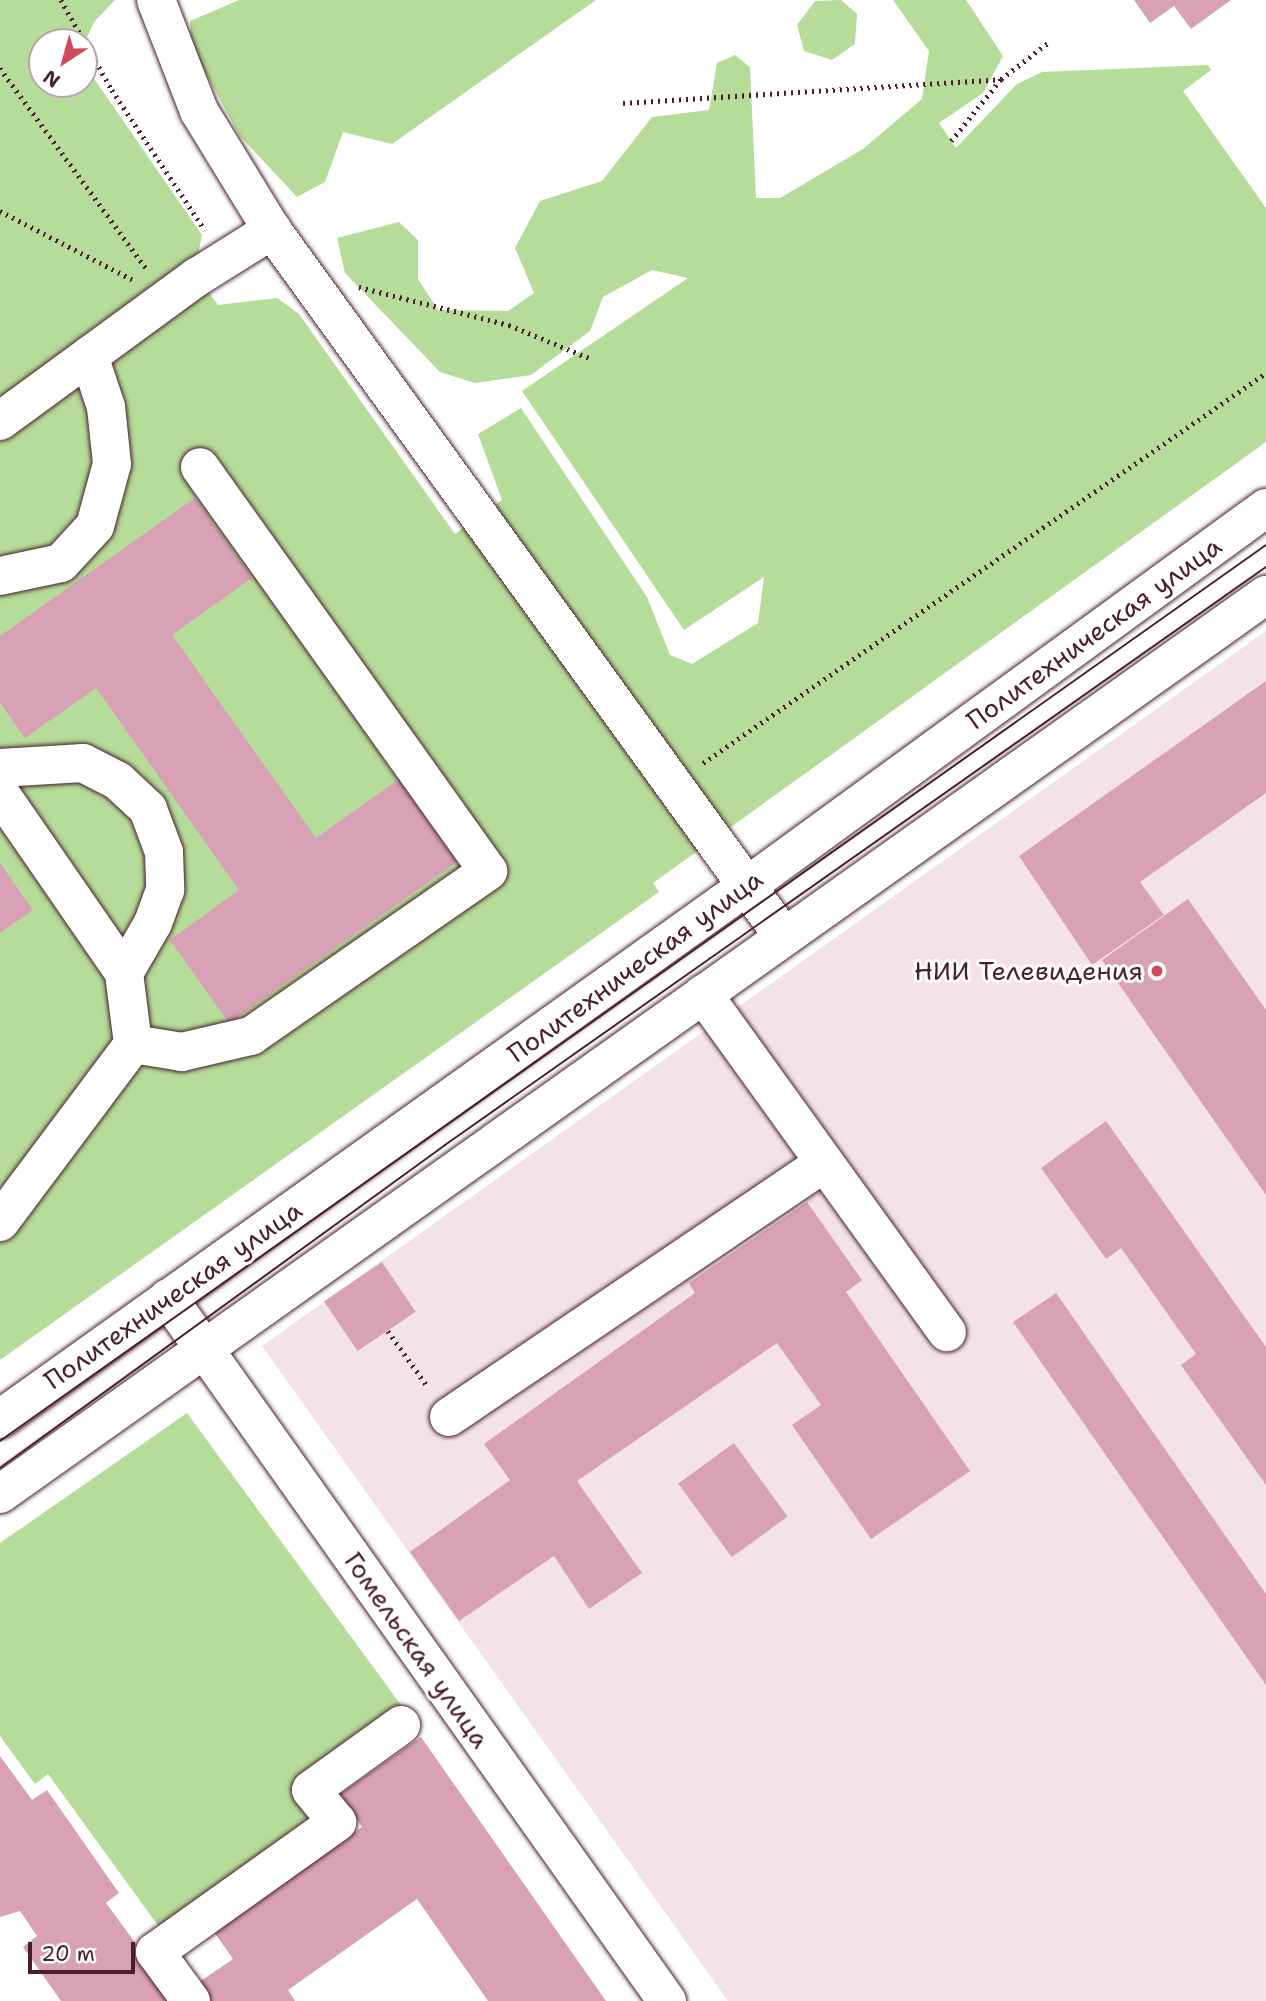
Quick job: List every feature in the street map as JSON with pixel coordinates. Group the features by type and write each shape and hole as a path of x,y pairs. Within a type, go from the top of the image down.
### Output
{"main road":[{"path":"156,0 199,111 272,230 783,936"},
{"path":"0,421 168,298 272,230"},
{"path":"0,576 61,563 95,526 112,464 106,407 89,356"},
{"path":"133,1044 182,1052 251,1036 488,871 200,467"},
{"name":"Политехническая улица","path":"0,1419 747,886 1266,508"},
{"path":"0,1494 202,1347 1266,595"},
{"path":"0,768 83,763 118,781 148,809 164,852 165,890 153,923 124,972"},
{"path":"0,793 124,972 133,1044 0,1222"},
{"path":"703,994 947,1332"},
{"path":"449,1417 824,1163"},
{"name":"Гомельская улица","path":"168,1298 667,2001"},
{"path":"191,2001 155,1951 337,1822 311,1790 401,1725"}],"path":[{"path":"61,0 113,90 225,260"},
{"path":"951,141 1001,79 1048,42"},
{"path":"0,68 168,298"},
{"path":"622,103 1001,79"},
{"path":"0,211 168,298"},
{"path":"351,285 509,325 589,358"},
{"path":"672,784 1266,373"}],"shaded area":[{"path":"1266,631 1266,2001 728,2001 262,1346"}],"green space":[{"path":"0,0 115,0 91,28 28,28 28,98 98,98 98,84 202,235 197,259 189,266 218,305 277,298 299,314 455,534 502,500 478,434 521,408 647,597 670,655 692,664 758,623 764,577 684,630 522,391 688,278 652,270 603,297 590,331 531,375 475,383 440,372 345,273 337,238 399,222 418,240 418,279 438,310 508,311 534,293 515,248 540,201 602,181 652,117 709,110 717,63 735,55 750,67 756,198 780,198 863,149 922,99 929,51 893,0 966,0 1003,56 983,93 939,123 956,148 1017,84 1042,72 1208,65 1211,70 1183,91 1266,208 1266,442 653,883 659,892 0,1360"},
{"path":"239,0 596,0 392,144 343,132 325,182 297,197 240,136 191,46 190,21"},
{"path":"841,0 857,14 855,44 832,60 804,51 797,25 815,1"},
{"path":"187,1413 404,1709 317,1818 162,1931 48,1774 35,1784 0,1736 0,1543"}],"building":[{"path":"1134,0 1231,0 1191,29 1174,6 1150,23"},
{"path":"195,498 252,578 172,635 316,838 399,779 457,862 229,1023 170,940 239,890 96,688 25,738 0,703 0,636"},
{"path":"1266,681 1266,793 1140,882 1164,915 1092,965 1019,856"},
{"path":"0,863 33,910 0,933"},
{"path":"1188,899 1266,1010 1266,1195 1102,960"},
{"path":"1106,1121 1266,1347 1266,1485 1181,1365 1196,1354 1121,1248 1106,1259 1041,1168"},
{"path":"807,1202 862,1280 846,1292 970,1471 871,1539 792,1425 821,1405 777,1343 577,1481 642,1573 589,1609 554,1556 459,1621 410,1552 510,1480 484,1444 695,1293 689,1283"},
{"path":"382,1262 416,1312 358,1351 324,1301"},
{"path":"1056,1293 1266,1594 1266,1685 1013,1322"},
{"path":"734,1443 787,1517 732,1557 678,1484"},
{"path":"421,1737 606,2001 488,2001 417,1899 288,1990 295,2001 206,2001 195,1985 233,1959 214,1932 362,1827 340,1794"},
{"path":"0,1756 32,1800 47,1790 119,1893 106,1903 178,2001 61,2001 23,1947 37,1936 20,1911 0,1917"}],"tram line":[{"path":"0,1441 1266,545"},
{"path":"0,1468 445,1145 1266,567"}],"place":[{"name":"НИИ Телевидения","path":"1157,971"}]}
